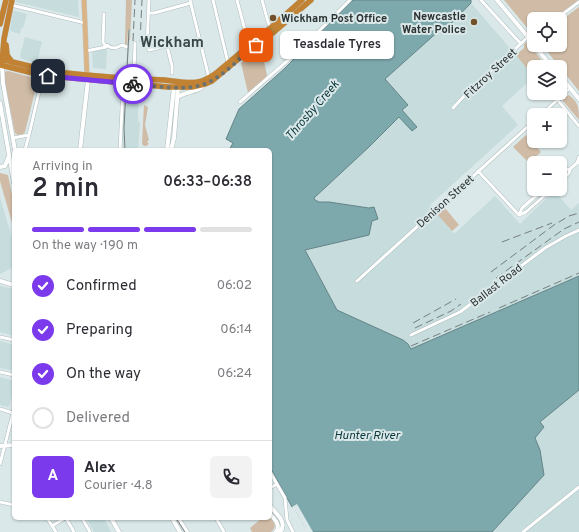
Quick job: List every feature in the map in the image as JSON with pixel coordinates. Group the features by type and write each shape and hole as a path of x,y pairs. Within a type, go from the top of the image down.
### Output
{"highway":[{"path":"1,62 43,75 176,84 192,87 205,84 218,76 256,45 302,0"},
{"path":"1,62 12,62 50,71 121,83 176,84 198,82 209,78 249,45 272,30 311,0"},
{"path":"0,24 9,2"},
{"path":"1,62 9,2"},
{"path":"5,33 6,52 8,58 12,62"}],"main road":[{"path":"80,148 87,77 84,0"},
{"path":"498,0 527,34"},
{"path":"540,52 546,60"},
{"path":"1,62 3,83 14,148"},
{"path":"172,148 174,138 178,97 176,84"},
{"path":"167,148 176,84"},
{"path":"178,97 182,94 201,88 205,84"},
{"path":"567,84 579,99"},
{"path":"0,103 12,168"},
{"path":"0,168 5,166 9,154"},
{"path":"0,168 12,172"},
{"path":"0,281 12,284"},
{"path":"2,446 12,445"},
{"path":"272,508 283,523 283,528 280,532"},
{"path":"272,517 278,525 276,532"},
{"path":"112,520 119,532"},
{"path":"173,520 180,532"},
{"path":"179,520 187,532"}],"street":[{"path":"149,0 147,45 149,50 199,38"},
{"path":"213,0 228,63"},
{"path":"237,0 249,45"},
{"path":"262,0 268,22 272,30"},
{"path":"240,102 301,49 350,0"},
{"path":"481,0 521,44"},
{"path":"148,13 154,13 190,1 209,78"},
{"path":"9,2 85,23"},
{"path":"565,12 579,2"},
{"path":"104,14 103,42 107,46"},
{"name":"Fitzroy Street","path":"453,108 466,94 527,40"},
{"path":"134,72 135,43"},
{"path":"86,51 107,46 118,48 122,45 127,47"},
{"path":"167,46 172,66 172,73"},
{"path":"26,148 43,75"},
{"path":"120,148 123,87 121,83"},
{"path":"567,91 570,88"},
{"path":"549,108 558,100 579,126"},
{"name":"Denison Street","path":"357,281 527,127"},
{"path":"12,138 29,135"},
{"path":"567,170 578,163 579,157"},
{"path":"567,175 570,169"},
{"path":"478,171 519,215"},
{"path":"519,215 522,208 536,196"},
{"path":"519,215 526,212 545,196"},
{"name":"Ballast Road","path":"411,335 460,312 545,248 579,230"},
{"path":"0,337 12,340"},
{"path":"0,372 12,375"},
{"path":"0,409 12,411"},
{"path":"0,464 2,446 12,417"},
{"path":"272,475 285,498 287,520 293,532"},
{"path":"272,487 277,484"},
{"path":"523,532 579,487"},
{"path":"0,502 12,505"},
{"path":"48,520 56,532"},
{"path":"52,526 62,520"},
{"path":"66,520 74,532"},
{"path":"83,520 90,532"},
{"path":"217,520 224,532"}],"shaded area":[{"path":"16,0 78,0 79,17 16,2"},
{"path":"126,0 132,0 130,40 130,30 128,30 127,45 125,45 125,41"},
{"path":"504,0 579,0 563,12 527,12 527,28"},
{"path":"471,3 527,68 527,83 502,106 518,125 430,205 454,234 495,196 520,224 549,196 558,196 571,210 579,203 579,276 411,349 403,340 337,310 305,250 369,235 372,221 369,208 319,202 314,198 399,117 412,131 417,127 402,110 407,105 385,79 442,29 444,31"},
{"path":"579,7 579,91 567,76 567,60 554,60 548,52 567,52 567,16"},
{"path":"13,11 27,14 20,34 10,31"},
{"path":"128,30 130,30 130,41 127,72 124,72 126,68"},
{"path":"25,37 42,42 37,63 22,59 20,56"},
{"path":"527,42 527,52 535,52 541,60 527,60 527,69 516,55 524,48 524,44"},
{"path":"262,46 268,53 263,57 267,75 266,78 248,93 241,63"},
{"path":"107,48 106,69 93,68 92,52"},
{"path":"8,71 38,79 25,132 18,135 15,133 5,84 4,72"},
{"path":"124,88 127,88 127,90 139,91 138,121 140,123 138,148 123,148"},
{"path":"569,95 578,106 579,120 563,101 567,100 567,96"},
{"path":"144,105 148,107 145,125 149,140 147,142 149,144 146,146 142,144"},
{"path":"526,135 527,148 537,148 541,152 537,156 527,156 527,161 513,147"},
{"path":"0,173 8,175 12,195 12,223 0,181"},
{"path":"0,197 12,238 12,268 0,274"},
{"path":"445,208 459,225 452,231 437,214"},
{"path":"0,286 12,289 12,335 0,332"},
{"path":"0,341 12,344 12,371 0,368"},
{"path":"0,377 12,380 12,396 9,407 0,405"},
{"path":"579,390 579,532 492,532 544,475 540,450 535,438 544,428 540,423"},
{"path":"87,520 105,520 111,532 94,532"},
{"path":"260,520 272,520 275,524 271,532 252,532 250,528"}],"water":[{"name":"Hunter River","path":"353,0 471,0 471,3 444,31 441,29 385,79 408,105 402,110 417,127 412,131 399,117 314,198 319,202 369,208 374,207 378,219 372,221 369,235 305,250 337,310 403,340 411,349 579,276 579,390 540,422 544,427 535,438 540,450 544,475 492,532 308,532 272,471 272,148 230,148 233,143 226,139 239,109 284,69"}],"pier":[{"path":"297,504 313,532 305,532 305,528 292,507"}],"tram line":[{"path":"125,148 124,128 129,30"},
{"path":"177,520 185,532"}],"railway":[{"path":"133,41 135,0"},
{"path":"140,42 142,0"},
{"path":"491,272 554,225 569,216 579,213"},
{"path":"496,278 564,229 579,222"},
{"path":"502,242 552,223"},
{"path":"499,308 579,273"},
{"path":"413,323 456,299"},
{"path":"415,328 451,311 461,304"},
{"path":"411,346 490,312"}],"way so far":[{"path":"133,84 185,88 205,84 212,81 256,45"}],"place":[{"name":"Wickham Post Office","path":"273,18"},
{"name":"Newcastle Water Police","path":"474,22"},
{"name":"Teasdale Tyres","path":"256,45"}],"district":[{"name":"Wickham","path":"172,42"}],"route":[{"path":"48,76 133,84"}],"water label":[{"name":"Throsby Creek","path":"312,110"}]}
